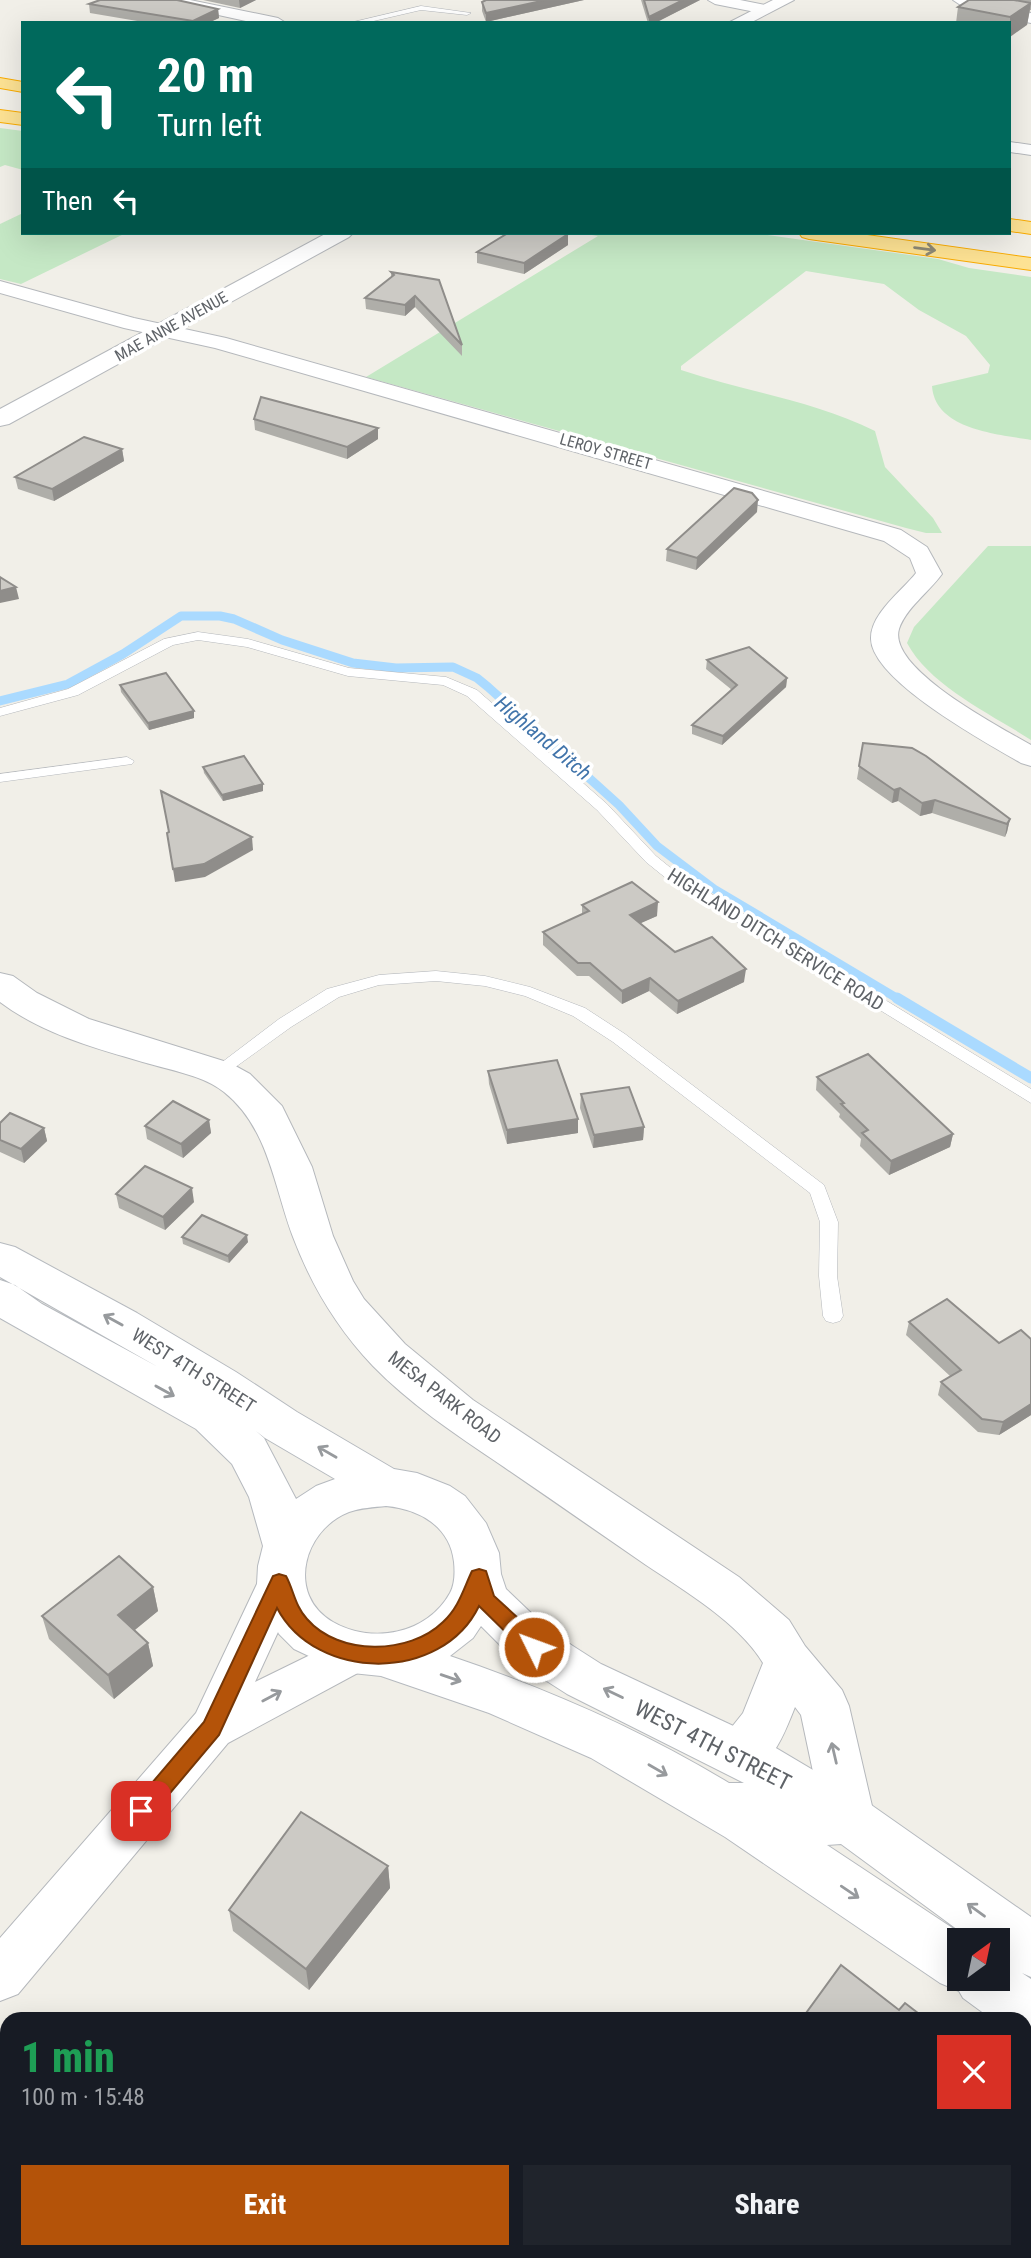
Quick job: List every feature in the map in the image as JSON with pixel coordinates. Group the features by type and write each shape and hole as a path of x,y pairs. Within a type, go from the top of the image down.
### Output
{"highway":[{"path":"0,83 21,87"},
{"path":"0,116 21,120"},
{"path":"1011,225 1031,228"},
{"path":"823,235 1031,264"}],"street":[{"path":"168,0 268,21"},
{"path":"715,0 765,9"},
{"path":"740,21 786,0"},
{"path":"960,0 973,7 1031,18"},
{"path":"1011,147 1031,150"},
{"name":"MAE ANNE AVENUE","path":"0,419 338,235"},
{"name":"LEROY STREET","path":"0,287 163,331 219,342 885,532 919,551 927,563 929,574 892,617 886,628 883,642 889,656 901,671 921,688 1031,757"},
{"name":"MESA PARK ROAD","path":"0,984 27,1003 84,1032 217,1072 237,1083 268,1115 287,1156 318,1248 334,1285 349,1310 390,1356 457,1412 722,1591 772,1635 788,1661 824,1706 849,1819"},
{"name":"WEST 4TH STREET","path":"0,1258 122,1325 386,1487"},
{"name":"WEST 4TH STREET","path":"0,1296 27,1315 212,1417 248,1451 272,1496 283,1563"},
{"path":"0,1976 212,1728 302,1521 326,1502 355,1491 386,1487 417,1492 444,1504 465,1525 477,1549 479,1577 469,1605 449,1629 420,1647 369,1655 212,1728"},
{"path":"283,1563 286,1606 302,1627 324,1644 369,1655 532,1706 609,1741 714,1801 947,1956"},
{"name":"WEST 4TH STREET","path":"479,1577 486,1600 544,1653 584,1679 741,1754 849,1819 1031,1950"},
{"path":"741,1754 762,1727 788,1661"},
{"path":"714,1801 815,1821 849,1819"},
{"path":"1001,1992 1031,2012"}],"lane":[{"path":"362,21 421,8 467,13"},
{"name":"HIGHLAND DITCH SERVICE ROAD","path":"0,712 73,692 169,642 198,636 248,643 348,672 446,681 472,693 602,807 651,859 672,876 1031,1097"},
{"path":"0,778 127,761"},
{"path":"217,1072 285,1023 333,993 379,980 436,976 485,981 530,992 579,1012 619,1038 818,1190 829,1222 828,1276 833,1316"}],"green space":[{"path":"0,128 21,131 21,169 5,165 0,167"},
{"path":"21,214 21,235 122,235 21,284 0,279 0,224"},
{"path":"592,235 768,235 938,259 969,268 1031,277 1031,440 970,427 944,412 936,401 932,386 988,373 990,365 966,336 919,310 884,284 806,271 681,366 681,370 827,411 875,431 885,467 933,518 942,533 926,533 906,528 366,377 598,236"},
{"path":"988,546 1031,546 1031,740 946,686 930,673 907,643 914,627"}],"building":[{"path":"100,0 177,0 218,9 193,21 89,4"},
{"path":"546,0 486,13 482,2"},
{"path":"644,0 683,0 649,17"},
{"path":"969,0 1014,0 1031,3 1010,17 958,7"},
{"path":"505,235 566,235 524,263 477,252"},
{"path":"391,272 439,280 462,345 415,296 405,305 365,298 394,275"},
{"path":"261,397 378,428 347,447 254,419"},
{"path":"84,437 122,449 52,489 15,477"},
{"path":"734,488 752,493 758,500 697,558 667,549"},
{"path":"0,577 16,587 0,591"},
{"path":"749,647 787,678 723,736 692,725 737,685 707,660"},
{"path":"166,673 194,711 148,723 120,685"},
{"path":"863,743 912,748 1010,819 1007,824 935,800 922,803 900,788 894,790 859,766"},
{"path":"244,756 263,784 222,795 203,767"},
{"path":"161,791 252,837 204,864 173,869"},
{"path":"632,882 658,902 630,915 675,952 712,937 746,969 678,1001 650,978 622,991 590,963 578,963 543,932 589,911 582,905"},
{"path":"868,1054 953,1134 891,1161 862,1133 868,1130 817,1077"},
{"path":"557,1060 578,1119 507,1130 488,1071"},
{"path":"629,1087 644,1127 594,1135 581,1094"},
{"path":"173,1101 209,1120 181,1144 145,1126"},
{"path":"10,1113 44,1128 21,1149 0,1140 0,1123"},
{"path":"145,1166 192,1188 163,1217 116,1194"},
{"path":"202,1215 247,1235 228,1256 182,1237"},
{"path":"947,1299 999,1343 1021,1330 1031,1339 1031,1404 1003,1422 982,1419 941,1382 961,1370 909,1322"},
{"path":"119,1556 153,1587 118,1615 148,1643 108,1675 42,1616"},
{"path":"301,1812 388,1866 306,1969 229,1910"},
{"path":"841,1965 899,2010 905,2003 917,2012 807,2012"}],"waterway":[{"name":"Highland Ditch","path":"0,701 68,684 123,654 181,616 220,616 234,619 282,640 353,663 396,668 453,667 477,678 488,687 619,805 657,846 714,889 900,1000"},
{"name":"Highland Ditch","path":"897,998 1031,1078"}],"route":[{"path":"141,1811 212,1728 279,1582 286,1606 302,1627 324,1644 351,1654 386,1656 420,1647 449,1629 469,1605 479,1577 486,1600 534,1647"}]}
